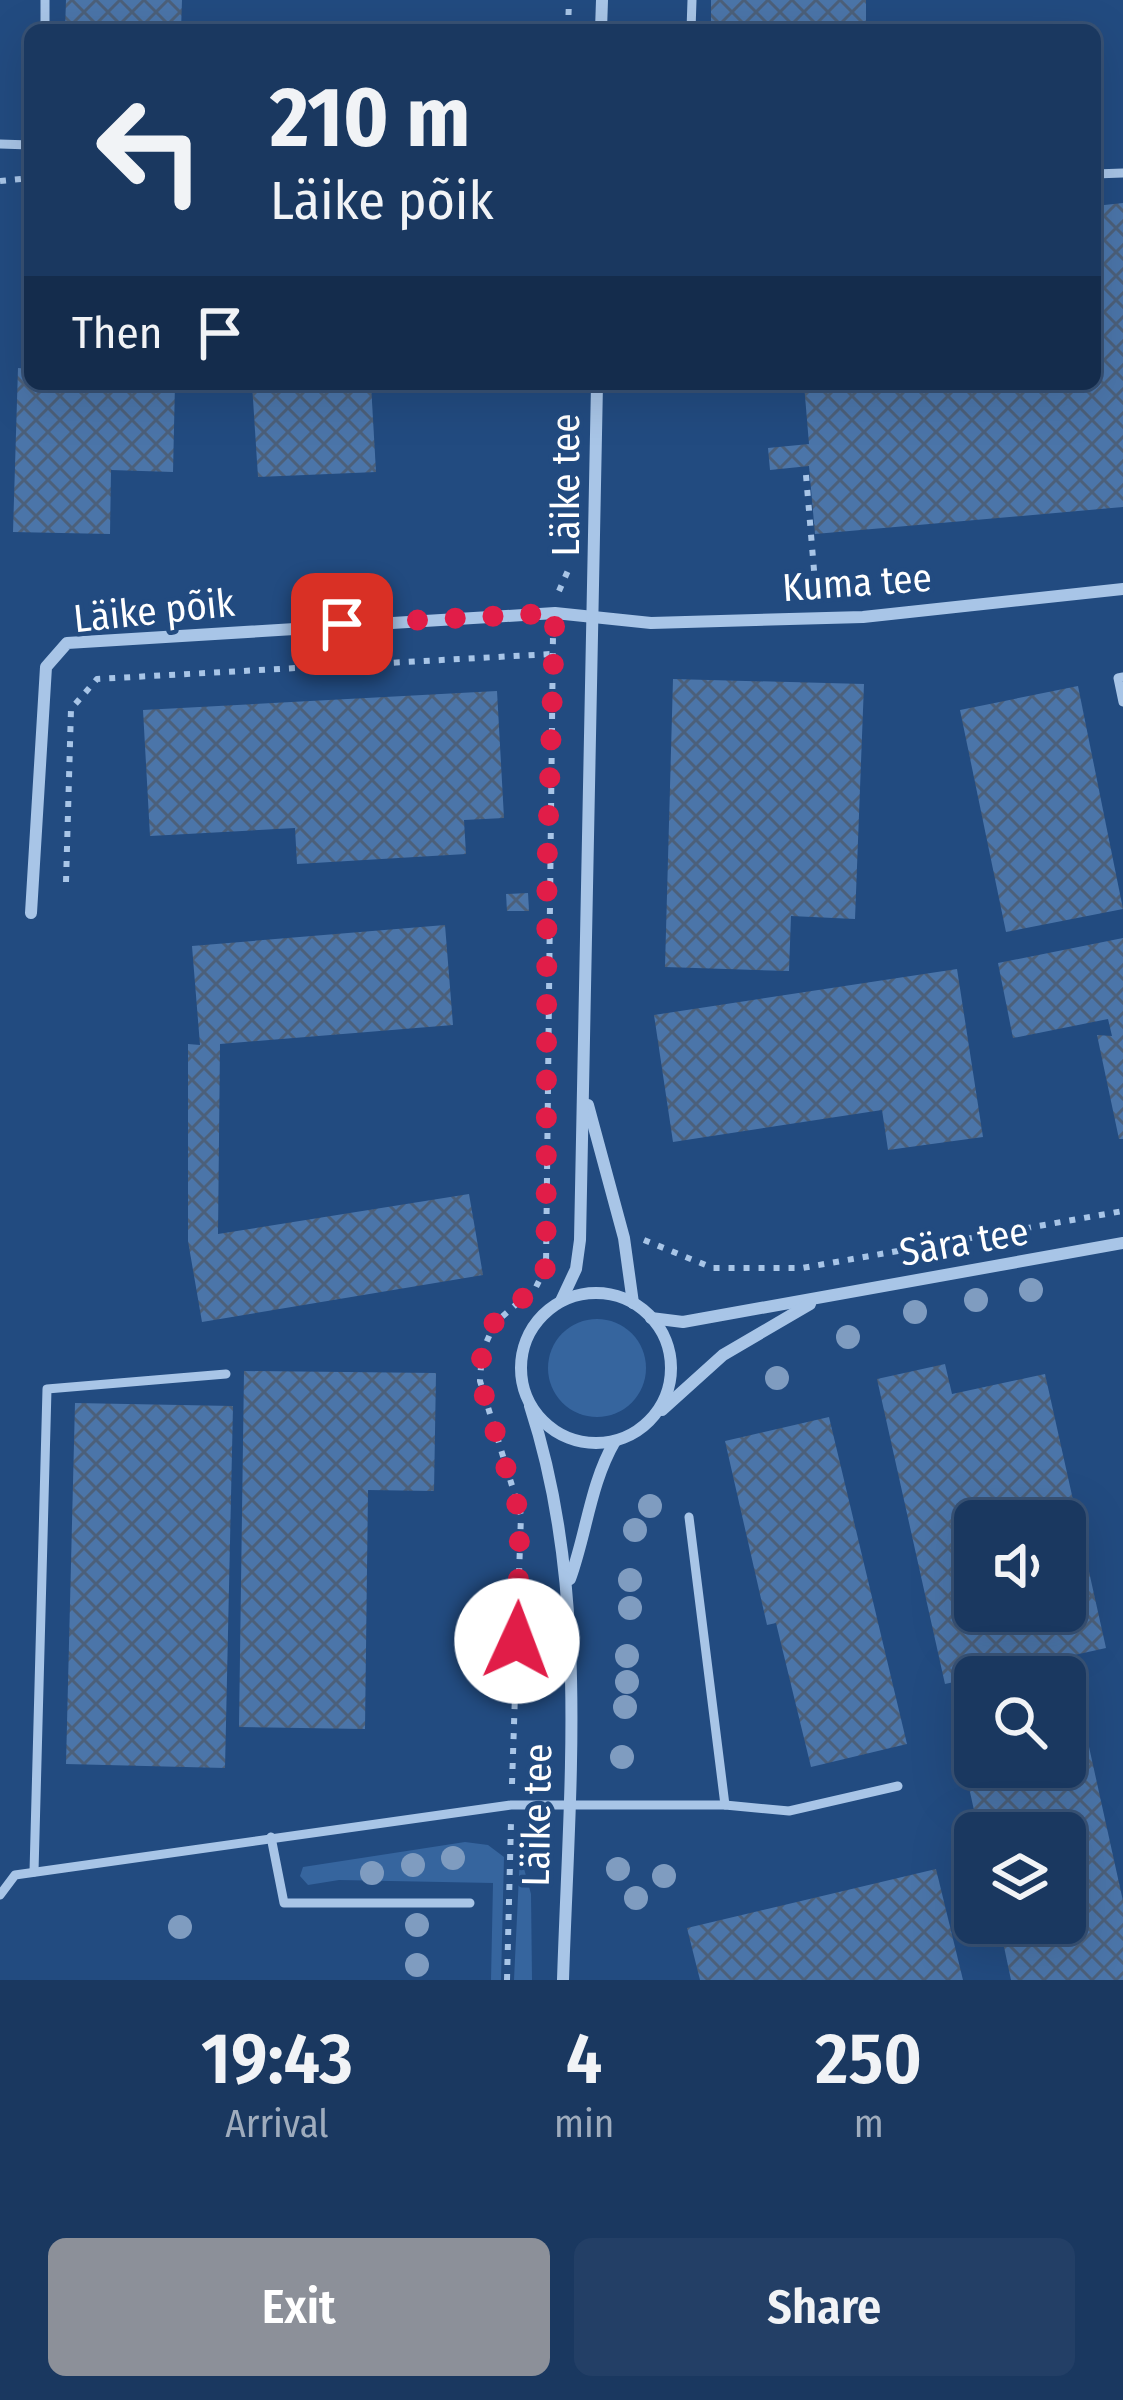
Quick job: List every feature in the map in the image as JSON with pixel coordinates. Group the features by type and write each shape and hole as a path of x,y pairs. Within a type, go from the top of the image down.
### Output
{"street":[{"name":"Läike tee","path":"561,1301 576,1269 580,1240 597,390"},
{"name":"Kuma tee","path":"594,618 651,623 863,616 1123,589"},
{"name":"Läike põik","path":"31,913 46,667 67,643 555,613 594,618"},
{"name":"Läike tee","path":"583,1090 624,1238 633,1303"},
{"name":"Sära tee","path":"651,1318 683,1322 742,1307 816,1300 1123,1243"},
{"path":"609,1294 633,1303 651,1318 670,1360 662,1404 647,1423 616,1441 567,1438 530,1406 521,1359 528,1335 561,1301 609,1294"},
{"name":"Sära tee","path":"647,1423 723,1354 816,1300"},
{"name":"Läike tee","path":"530,1406 549,1462 569,1580 563,1980"},
{"name":"Läike tee","path":"569,1580 587,1532 596,1475 616,1441"}],"lane":[{"path":"1123,677 1118,678 1123,702"},
{"path":"34,1872 47,1389 226,1374"},
{"path":"689,1517 725,1805"},
{"path":"0,1895 16,1875 511,1805 725,1805 788,1811 898,1786"},
{"path":"271,1838 284,1903 470,1903"}],"path":[{"path":"806,475 815,582"},
{"path":"507,1980 520,1515 480,1381 482,1352 494,1323 536,1287 546,1267 550,654 561,580 570,567 570,544"},
{"path":"67,882 71,709 97,679 550,654"},
{"path":"624,1238 648,1240 713,1268 802,1268 1123,1211"},
{"path":"545,1240 580,1240"}],"shaded area":[{"path":"597,1319 632,1333 646,1368 632,1403 597,1417 562,1403 548,1368 562,1333"},
{"path":"465,1842 488,1845 504,1857 501,1980 491,1980 493,1883 339,1880 308,1885 300,1876 303,1867"},
{"path":"520,1854 531,1894 532,1980 514,1980"}],"building":[{"path":"66,0 182,0 181,24 65,24"},
{"path":"711,0 866,0 866,24 711,24"},
{"path":"1123,203 1123,507 815,534 809,466 770,470 768,448 809,444 804,390 1101,390 1101,205"},
{"path":"18,368 24,368 24,390 175,390 173,472 111,470 110,534 13,532"},
{"path":"252,390 371,390 376,472 258,477"},
{"path":"673,679 864,684 855,919 791,916 789,971 665,967"},
{"path":"1078,686 1123,909 1006,932 960,710"},
{"path":"497,691 504,818 464,820 466,854 297,864 295,828 150,836 143,710"},
{"path":"528,893 529,911 507,911 506,894"},
{"path":"445,925 453,1025 220,1044 218,1234 469,1194 483,1275 202,1322 188,1241 188,1044 200,1045 192,946"},
{"path":"1123,938 1123,1139 1119,1139 1097,1035 1112,1036 1108,1019 1013,1038 998,963"},
{"path":"957,969 983,1137 888,1150 882,1110 673,1142 654,1015"},
{"path":"945,1364 952,1394 1045,1374 1073,1500 954,1500 954,1632 1086,1632 1086,1558 1106,1648 1070,1656 954,1656 954,1682 945,1684 877,1379"},
{"path":"244,1371 436,1373 434,1491 368,1490 365,1729 239,1727"},
{"path":"75,1403 233,1406 225,1768 66,1764"},
{"path":"829,1417 907,1744 811,1767 776,1623 767,1625 725,1441"},
{"path":"1086,1733 1123,1901 1123,1980 1011,1980 1003,1944 1086,1944 1086,1812 974,1812 969,1788 1086,1788"},
{"path":"936,1869 963,1980 700,1980 687,1928"}],"route":[{"path":"342,624 555,613 550,654 547,864 546,1267 536,1287 494,1323 482,1352 480,1381 520,1515 517,1641"}]}
